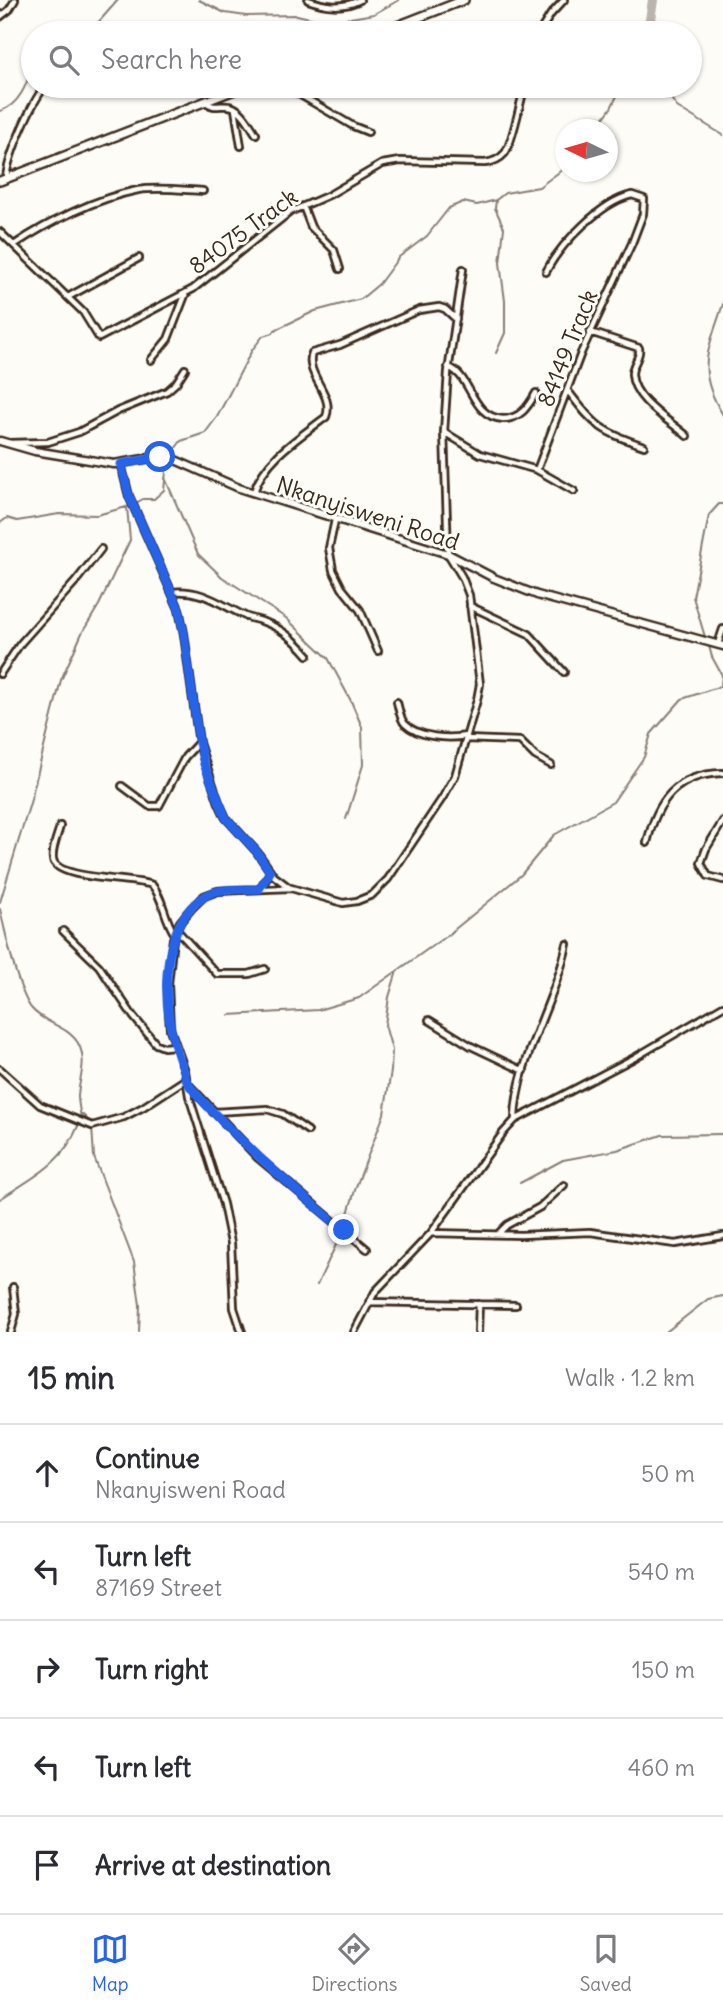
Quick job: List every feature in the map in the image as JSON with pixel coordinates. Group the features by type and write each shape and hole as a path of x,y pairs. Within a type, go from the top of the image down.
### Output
{"main road":[{"path":"410,21 464,0"},
{"path":"3,180 213,98"}],"street":[{"path":"0,17 9,10 15,0"},
{"path":"308,0 332,6 349,5 360,0"},
{"path":"546,21 564,0"},
{"path":"3,180 37,98"},
{"path":"305,98 368,132"},
{"name":"84075 Track","path":"68,297 83,312 99,338 186,293 285,216 390,162 480,163 498,159 510,145 522,98"},
{"path":"205,101 209,106 235,108 256,134"},
{"path":"235,108 241,146"},
{"path":"14,245 61,217 125,194 146,190 203,191"},
{"name":"84149 Track","path":"537,470 590,332 632,243 643,214 644,199 632,195 612,204 566,243 546,272"},
{"path":"303,206 311,227 333,247 341,269"},
{"path":"0,232 68,297 139,258"},
{"path":"121,464 129,496 172,592 184,634 202,759 223,813 283,885 343,903 364,899 378,890 447,791 455,776 480,684 466,585 447,554 443,432 448,367 463,269"},
{"path":"152,360 173,330 186,293"},
{"path":"254,493 258,479 269,466 328,413 328,404 311,367 312,353 340,345 419,310 439,307 456,318"},
{"path":"590,332 640,349 632,373 638,393 645,402 687,436"},
{"path":"448,367 457,372 483,411 493,417 514,418 526,409 536,393"},
{"path":"4,442 48,442 79,432 118,411 167,391 185,369"},
{"path":"568,391 583,412 602,429 644,446"},
{"path":"443,432 480,454 537,470 574,491"},
{"name":"Nkanyisweni Road","path":"4,442 35,452 121,464 150,458 173,459 254,493 447,554 509,585 537,595 721,645"},
{"path":"335,520 329,548 333,570 342,588 360,610 378,651"},
{"path":"0,674 20,645 101,549"},
{"path":"172,592 203,594 244,616 266,622 308,654"},
{"path":"470,606 529,634 564,672"},
{"path":"721,645 723,629"},
{"path":"397,702 401,719 410,727 445,737 518,741 535,756 551,765"},
{"path":"122,786 147,804 159,806 185,757 199,743"},
{"path":"647,843 660,805 674,789 701,776 723,773"},
{"path":"723,821 701,863 708,876 723,880"},
{"path":"60,826 53,855 53,862 57,867 74,874 152,885 165,917 175,931 217,974 249,974 265,969"},
{"path":"259,889 270,872"},
{"path":"242,1332 233,1303 231,1250 226,1219 187,1081 174,1046 168,1012 170,961 175,931 192,908 208,894 218,891 291,888"},
{"path":"63,931 91,956 156,1044 174,1046"},
{"path":"515,1119 516,1099 524,1071 558,980 567,944"},
{"path":"354,1332 369,1302 391,1273 431,1233 515,1119 634,1058 723,1006"},
{"path":"429,1020 471,1046 524,1071"},
{"path":"0,1069 40,1105 92,1126 124,1117 187,1081"},
{"path":"187,1081 212,1112 258,1158 367,1249"},
{"path":"212,1112 267,1109 279,1112 308,1131"},
{"path":"497,1235 508,1225 540,1207 564,1185"},
{"path":"431,1233 497,1235 590,1232 675,1244 723,1236"},
{"path":"11,1332 16,1314 13,1287"},
{"path":"369,1302 516,1305"},
{"path":"478,1332 479,1304"}],"waterway":[{"path":"100,21 118,0"},
{"path":"199,0 225,13 246,16 297,15 323,21"},
{"path":"333,21 374,14 399,0"},
{"path":"650,21 653,0"},
{"path":"0,111 13,104 21,93"},
{"path":"603,119 616,98"},
{"path":"671,98 677,107 723,135"},
{"path":"172,453 181,441 205,433 217,417 252,350 263,336 315,311 361,299 379,284 399,257 427,236 449,208 463,202 477,205 496,200 505,193 539,187 555,175"},
{"path":"496,201 495,208 504,228 500,263 505,301 505,333 496,353"},
{"path":"723,304 707,360 709,385 723,415"},
{"path":"136,503 143,499 154,499 164,490 167,463"},
{"path":"165,478 198,554 222,577 286,618 328,658 351,701 362,727 363,765 346,819"},
{"path":"705,637 693,597 709,515 719,504 723,504"},
{"path":"0,523 7,518 17,521 59,514 97,515 130,506"},
{"path":"0,902 30,803 61,680 130,540 127,507"},
{"path":"709,646 723,677"},
{"path":"229,1015 318,1010 359,998 449,934 521,875 554,835 613,802 644,757 651,734 682,699 721,686 722,675"},
{"path":"0,909 12,961 26,1000 42,1018 73,1037 81,1050 83,1063 78,1096 81,1118"},
{"path":"317,1285 343,1230 384,1114 392,1050 385,1025 389,997 397,971"},
{"path":"82,1114 90,1122"},
{"path":"0,1199 56,1160 79,1124"},
{"path":"92,1127 94,1157 134,1262 140,1305 139,1332"},
{"path":"520,1183 563,1160 617,1150 662,1135 723,1134"},
{"path":"666,1332 708,1299 723,1296"}],"route":[{"path":"160,457 121,464 129,496 179,609 204,764 226,818 257,852 270,872 259,889 218,891 204,896 176,929 168,984 172,1040 187,1083 212,1112 258,1158 344,1230"}]}
